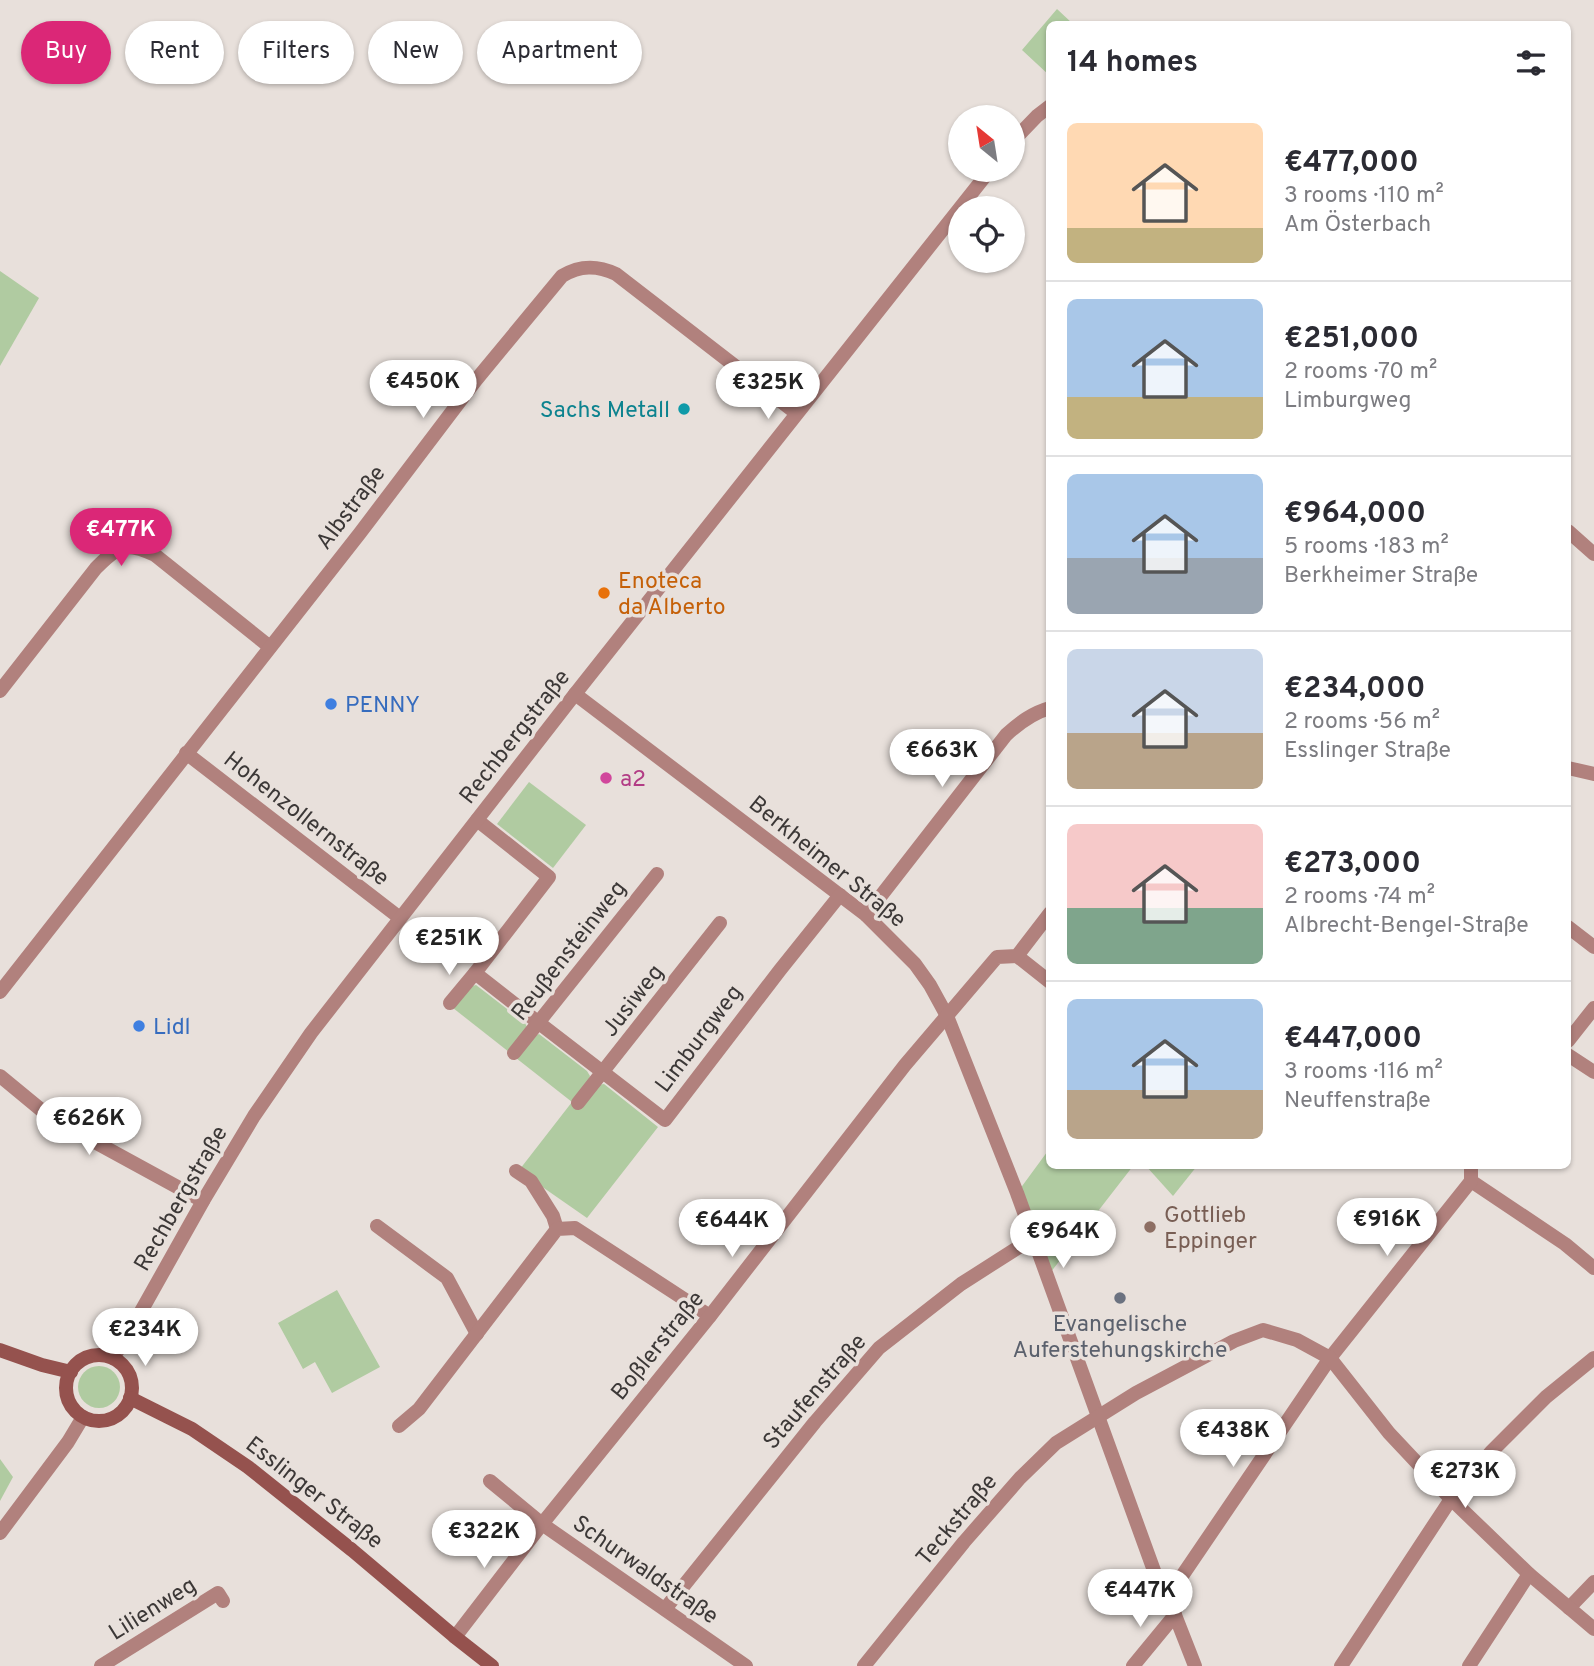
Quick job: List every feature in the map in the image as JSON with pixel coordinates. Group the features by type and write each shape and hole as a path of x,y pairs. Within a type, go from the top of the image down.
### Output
{"main road":[{"path":"0,1350 71,1372"},
{"path":"103,1356 113,1359 127,1372 132,1386 130,1398 123,1410 111,1419 99,1421 83,1417 72,1406 68,1397 66,1387 71,1372 78,1363 90,1357 103,1356"},
{"name":"Esslinger Straße","path":"130,1398 192,1429 248,1466 492,1666"}],"street":[{"path":"1026,127 1046,109"},
{"name":"Rechbergstraße","path":"113,1359 254,1116 312,1032 575,694 980,182"},
{"name":"Albstraße","path":"0,992 556,281 576,268 600,267 616,274 796,413"},
{"path":"1571,534 1594,554"},
{"path":"0,691 96,568 110,554 124,547 138,547 155,555 270,648"},
{"name":"Berkheimer Straße","path":"575,694 866,915 915,964 930,985 947,1016 1017,1193 1097,1418 1166,1601 1175,1615 1195,1666"},
{"path":"866,915 1006,735 1021,721 1046,709"},
{"name":"Hohenzollernstraße","path":"186,753 400,918"},
{"path":"1571,769 1594,775"},
{"path":"450,1003 549,877 477,820"},
{"name":"Reußensteinweg","path":"514,1054 657,874"},
{"name":"Limburgweg","path":"475,973 665,1120 779,970 840,895"},
{"path":"1046,918 1017,956 1046,979"},
{"name":"Jusiweg","path":"578,1103 720,923"},
{"path":"1571,929 1594,947"},
{"name":"Boßlerstraße","path":"455,1637 897,1076 997,957 1017,956"},
{"path":"1571,1037 1594,1008"},
{"path":"1571,1057 1594,1072"},
{"path":"0,1076 51,1118 203,1201"},
{"path":"1166,1601 1330,1358 1471,1181 1471,1169"},
{"path":"398,1426 419,1409 556,1229 553,1216 531,1181 516,1171"},
{"path":"1471,1181 1565,1244 1594,1268"},
{"path":"377,1226 447,1278 477,1334"},
{"path":"556,1229 575,1228 710,1316"},
{"name":"Staufenstraße","path":"665,1609 815,1422 879,1348 961,1284 1033,1238"},
{"name":"Teckstraße","path":"864,1666 964,1542 1020,1478 1056,1443 1136,1393 1222,1347 1263,1330 1297,1340 1330,1358"},
{"path":"1330,1358 1389,1433 1451,1499 1529,1574 1594,1629"},
{"path":"1341,1666 1451,1499 1491,1452 1537,1406 1594,1358"},
{"path":"0,1533 68,1442 83,1417"},
{"name":"Schurwaldstraße","path":"490,1481 542,1524 746,1666"},
{"path":"1469,1666 1529,1574"},
{"path":"1569,1608 1594,1582"},
{"name":"Lilienweg","path":"101,1666 218,1593 223,1601"},
{"path":"1133,1666 1175,1615"}],"green space":[{"path":"1057,9 1070,21 1047,21"},
{"path":"1046,22 1046,72 1022,50"},
{"path":"0,271 39,298 0,366"},
{"path":"529,782 586,825 553,868 497,824"},
{"path":"476,985 527,1027 509,1052 453,1008 469,987"},
{"path":"539,1034 587,1071 589,1079 598,1085 604,1084 658,1127 587,1218 520,1169 572,1102 516,1058 532,1037"},
{"path":"1046,1153 1046,1169 1131,1169 1047,1277 1017,1193"},
{"path":"1149,1169 1195,1169 1173,1196"},
{"path":"337,1290 380,1367 332,1393 315,1362 303,1369 278,1323"},
{"path":"99,1366 114,1372 120,1387 114,1402 99,1408 84,1402 78,1387 84,1372"},
{"path":"0,1459 13,1477 0,1501"}],"place":[{"name":"Sachs Metall","path":"684,409"},
{"name":"Enoteca da Alberto","path":"604,593"},
{"name":"PENNY","path":"331,704"},
{"name":"a2","path":"606,778"},
{"name":"Lidl","path":"139,1026"},
{"name":"Gottlieb Eppinger","path":"1150,1227"},
{"name":"Evangelische Auferstehungskirche","path":"1120,1298"}]}
